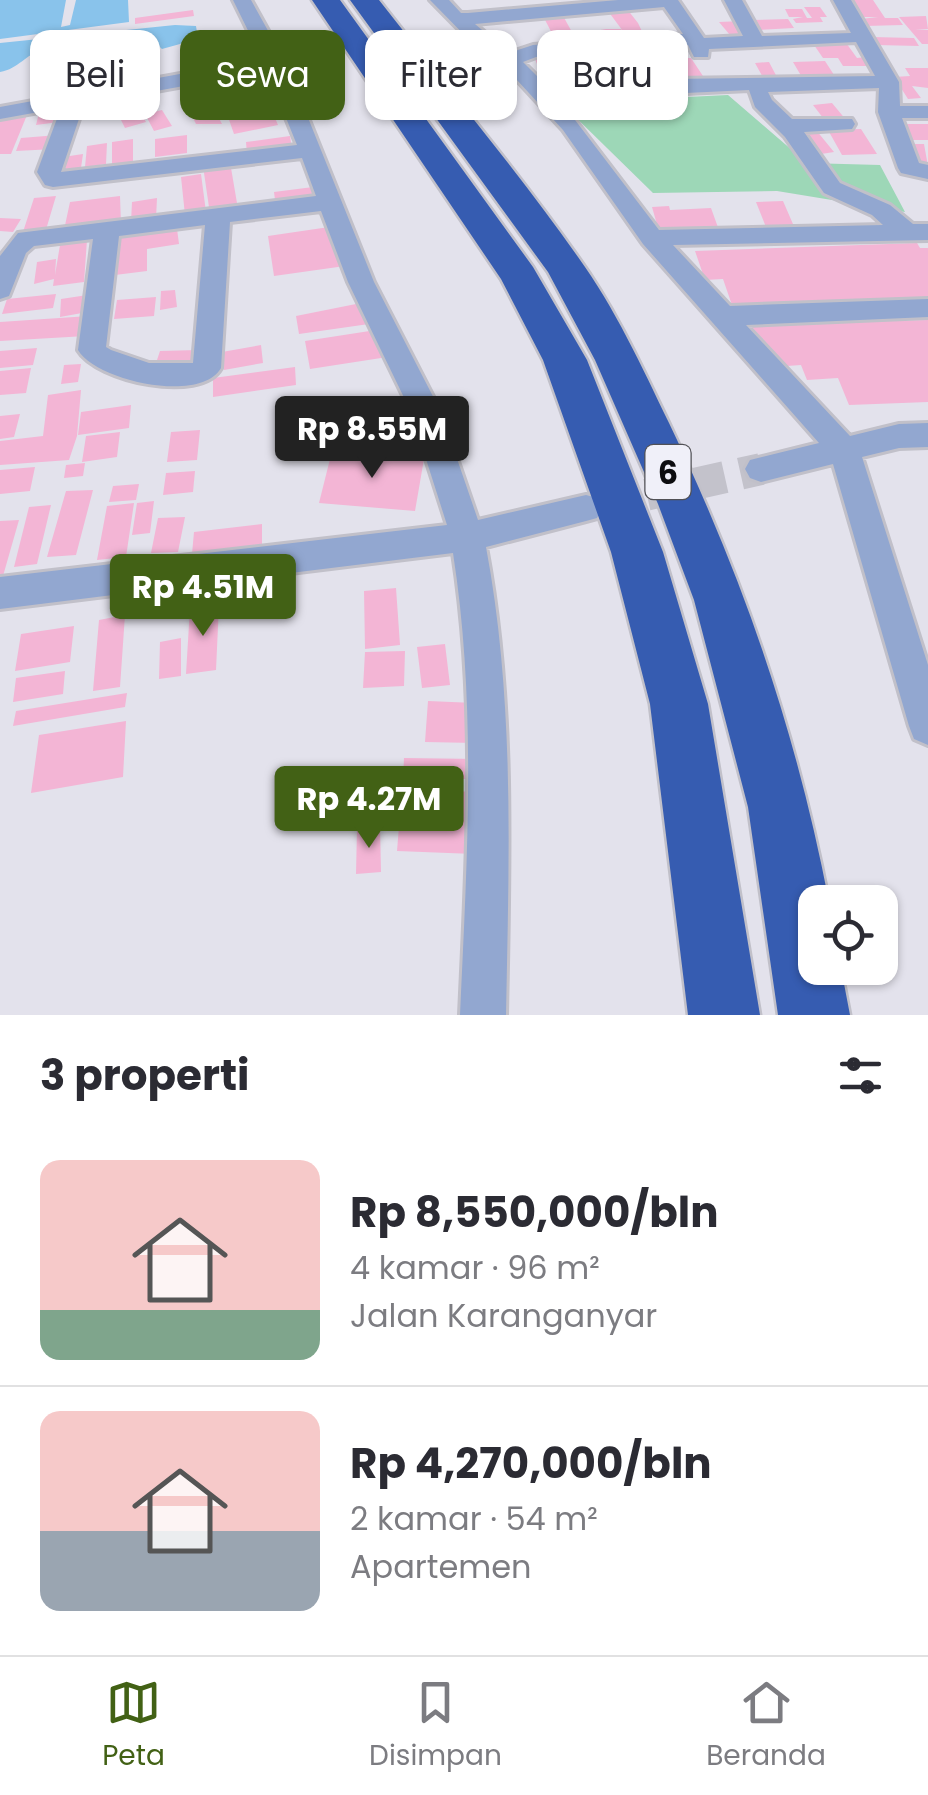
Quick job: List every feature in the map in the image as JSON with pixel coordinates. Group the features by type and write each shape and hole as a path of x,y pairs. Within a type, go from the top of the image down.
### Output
{"highway":[{"name":"6","path":"326,0 520,276 565,360 637,552 680,704 724,1015"},
{"name":"6","path":"364,0 565,268 617,360 683,504 721,600 779,806 814,1015"}],"street":[{"path":"242,0 258,30"},
{"path":"438,0 471,30"},
{"path":"460,19 668,0 696,42 712,82"},
{"path":"734,0 756,42"},
{"path":"517,57 533,51 849,38 824,0"},
{"path":"842,0 888,82 890,112 909,168 928,172"},
{"path":"517,68 537,89"},
{"path":"688,84 888,82"},
{"path":"762,84 758,92 762,103 787,126 832,188 917,232"},
{"path":"0,113 30,108"},
{"path":"890,112 928,112"},
{"path":"68,120 49,177 59,180 309,150"},
{"path":"298,120 358,276 399,351 477,536 488,798 484,1015"},
{"path":"565,120 652,238 725,316 837,452 928,726"},
{"path":"787,126 844,124"},
{"path":"0,290 15,250 26,239 332,202"},
{"path":"108,230 92,350 104,362 126,369 193,376 207,368 218,217"},
{"path":"652,238 917,232"},
{"path":"725,316 928,308"},
{"path":"760,470 898,436 928,435"},
{"path":"0,592 477,536 586,508"}],"green space":[{"path":"728,95 807,163 880,165 905,212 777,191 653,193 578,120 688,120 688,97"}],"water":[{"path":"0,0 66,0 61,27 70,25 76,0 128,0 129,22 68,30 30,30 30,35 0,39"},
{"path":"175,25 196,26 197,30 180,30 180,44 162,49 160,30 126,30"},
{"path":"30,40 30,56 0,72 0,43"}],"building":[{"path":"848,0 873,0 885,18 898,18 903,25 865,26 861,19 878,17 859,17"},
{"path":"804,7 820,7 827,17 820,17 823,22 796,23 793,19 803,17 789,17 785,9 802,9 807,18 812,18"},
{"path":"627,9 641,30 622,30 608,11"},
{"path":"193,10 194,16 135,24 135,18"},
{"path":"562,14 571,30 550,30 543,16"},
{"path":"926,16 928,29 915,29 928,30 928,44 922,44 899,17"},
{"path":"788,19 794,28 758,30 752,20"},
{"path":"742,21 752,40 735,41 719,22"},
{"path":"872,37 914,38 919,46 876,45"},
{"path":"844,40 857,58 865,57 870,66 843,66 838,58 823,58 812,42"},
{"path":"688,58 691,58 705,79 688,81"},
{"path":"825,61 836,78 803,79 793,62"},
{"path":"769,62 779,81 765,81 755,63"},
{"path":"905,68 928,68 928,88 912,86 921,98 908,99 894,77 910,76"},
{"path":"832,103 847,121 827,123 813,105"},
{"path":"160,110 172,126 154,131 148,120 160,120"},
{"path":"27,115 11,154 0,154 0,120"},
{"path":"37,120 59,120 59,122 36,125"},
{"path":"121,120 146,122 125,128"},
{"path":"194,120 220,120 222,124 196,124"},
{"path":"229,120 276,120 278,125 234,134"},
{"path":"896,124 928,124 928,140 904,140"},
{"path":"861,129 877,154 842,155 828,130"},
{"path":"816,130 834,152 815,155 798,132"},
{"path":"58,135 54,149 16,151 21,138"},
{"path":"187,135 187,153 155,157 155,139"},
{"path":"290,136 292,149 247,154 246,142"},
{"path":"133,139 133,164 112,167 112,142"},
{"path":"107,143 106,164 85,167 87,146"},
{"path":"907,144 924,144 928,166 918,166"},
{"path":"83,154 81,168 61,171 63,157"},
{"path":"230,162 238,209 210,214 203,166"},
{"path":"201,174 206,212 185,215 181,177"},
{"path":"321,186 324,201 276,207 274,192"},
{"path":"56,196 45,233 22,235 34,198"},
{"path":"120,196 121,224 64,230 70,202"},
{"path":"157,198 156,219 131,222 132,202"},
{"path":"783,201 796,231 768,232 756,202"},
{"path":"669,206 670,210 711,208 720,233 660,235 652,207"},
{"path":"0,218 21,219 13,232 0,231"},
{"path":"336,226 345,266 274,276 268,236"},
{"path":"177,229 179,244 147,249 147,271 107,276 109,239"},
{"path":"87,240 84,282 53,286 54,279 34,284 37,262 56,259 55,275 60,245"},
{"path":"917,243 920,248 928,248 928,300 733,308 723,279 705,280 695,251"},
{"path":"175,290 177,307 160,310 161,291"},
{"path":"56,294 53,308 2,314 7,299"},
{"path":"94,294 93,311 60,317 61,299"},
{"path":"156,297 154,316 114,319 117,300"},
{"path":"361,303 369,324 299,334 296,316"},
{"path":"89,316 86,336 0,341 0,322"},
{"path":"928,320 928,402 849,405 838,378 807,380 801,365 787,366 749,324"},
{"path":"376,330 394,356 310,369 305,341"},
{"path":"261,345 263,363 224,370 222,352"},
{"path":"37,348 33,365 0,368 0,351"},
{"path":"198,350 195,362 156,363 160,351"},
{"path":"81,364 78,382 61,384 64,365"},
{"path":"295,367 296,385 213,397 213,378"},
{"path":"31,368 26,393 0,395 0,371"},
{"path":"81,390 77,436 69,460 0,465 0,441 43,436 48,395"},
{"path":"131,405 129,428 78,435 81,412"},
{"path":"20,414 14,437 0,439 0,416"},
{"path":"200,430 197,460 167,462 171,432"},
{"path":"120,432 117,457 82,462 86,436"},
{"path":"332,451 424,459 415,511 319,503"},
{"path":"85,463 83,476 64,478 66,465"},
{"path":"35,467 30,491 0,494 0,470"},
{"path":"195,471 193,492 163,495 166,473"},
{"path":"139,484 136,500 109,502 113,486"},
{"path":"93,490 76,555 47,557 66,491"},
{"path":"154,501 150,533 132,535 137,503"},
{"path":"134,503 126,557 97,560 107,506"},
{"path":"51,505 37,564 14,567 29,507"},
{"path":"185,517 178,552 151,553 158,518"},
{"path":"19,520 3,576 0,576 0,521"},
{"path":"262,524 262,546 192,554 194,532"},
{"path":"396,588 400,645 365,649 364,591"},
{"path":"219,605 216,670 186,674 190,608"},
{"path":"125,615 120,687 93,691 99,620"},
{"path":"74,626 70,662 15,671 21,634"},
{"path":"181,638 181,676 159,679 160,642"},
{"path":"445,644 450,685 422,688 417,647"},
{"path":"405,651 404,686 363,688 365,652"},
{"path":"65,671 63,694 13,702 16,678"},
{"path":"127,693 125,707 13,726 16,711"},
{"path":"428,701 475,703 475,743 425,742"},
{"path":"126,721 123,777 31,793 39,735"},
{"path":"404,758 479,759 479,779 403,779"},
{"path":"402,789 476,792 474,854 397,851"},
{"path":"380,826 381,872 356,874 357,829"}],"tunnel":[{"path":"600,505 761,469"}]}
